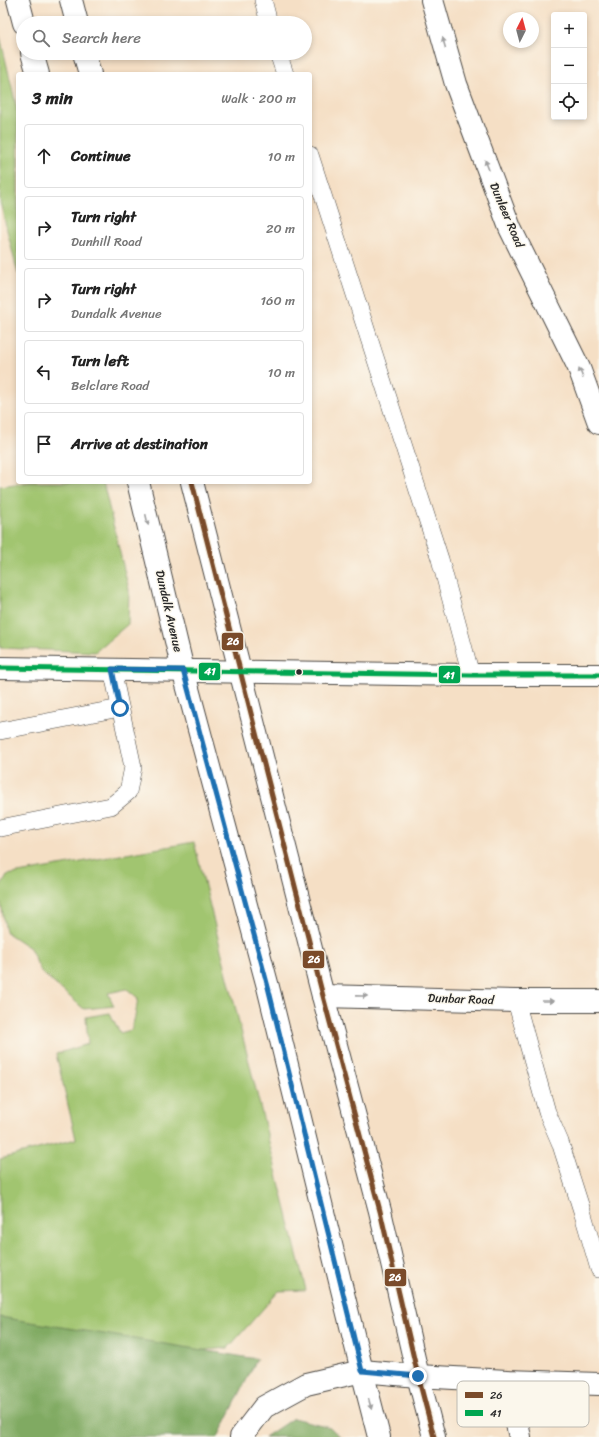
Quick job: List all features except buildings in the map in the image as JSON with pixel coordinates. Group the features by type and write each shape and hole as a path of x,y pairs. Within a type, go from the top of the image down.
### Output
{"main road":[{"path":"18,0 22,16"},
{"path":"71,0 75,16"},
{"name":"Dunleer Road","path":"432,0 456,84 510,228 579,368 599,423"},
{"path":"34,60 37,72"},
{"path":"86,60 89,72"},
{"name":"Dundalk Avenue","path":"138,484 183,670 268,987 379,1437"},
{"path":"193,484 323,996 380,1211 418,1376 434,1437"},
{"path":"0,668 471,676 599,675"},
{"name":"Dunbar Road","path":"323,996 516,1001 599,1001"},
{"path":"241,1437 264,1407 306,1384 362,1371 506,1381"},
{"path":"589,1384 599,1384"},
{"path":"518,1427 520,1437"}],"lane":[{"path":"263,0 267,16"},
{"path":"280,60 284,72"},
{"path":"312,161 440,558 471,676"},
{"path":"0,828 111,806 128,792 133,766 112,669"},
{"path":"0,732 120,708"},
{"path":"516,1001 547,1112 560,1142 599,1269"}],"green space":[{"path":"0,36 16,105 16,266 0,202"},
{"path":"16,484 103,484 129,590 128,624 95,652 0,648 0,486"},
{"path":"194,842 306,1290 279,1291 228,1348 162,1354 0,1318 0,1159 76,1139 56,1054 88,1044 86,1017 110,1013 120,1033 131,1030 138,998 127,989 108,993 114,1006 84,1009 41,972 30,948 6,932 0,898 0,887 7,875"},
{"path":"0,1317 257,1359 218,1437 0,1437"},
{"path":"293,1418 330,1427 340,1437 265,1437"}],"transit line":[{"name":"26","path":"193,484 323,996 380,1211 418,1376 434,1437"},
{"name":"41","path":"0,668 471,675 599,675"}],"route":[{"path":"120,708 112,669 183,670 268,987 362,1371 418,1376"}]}
